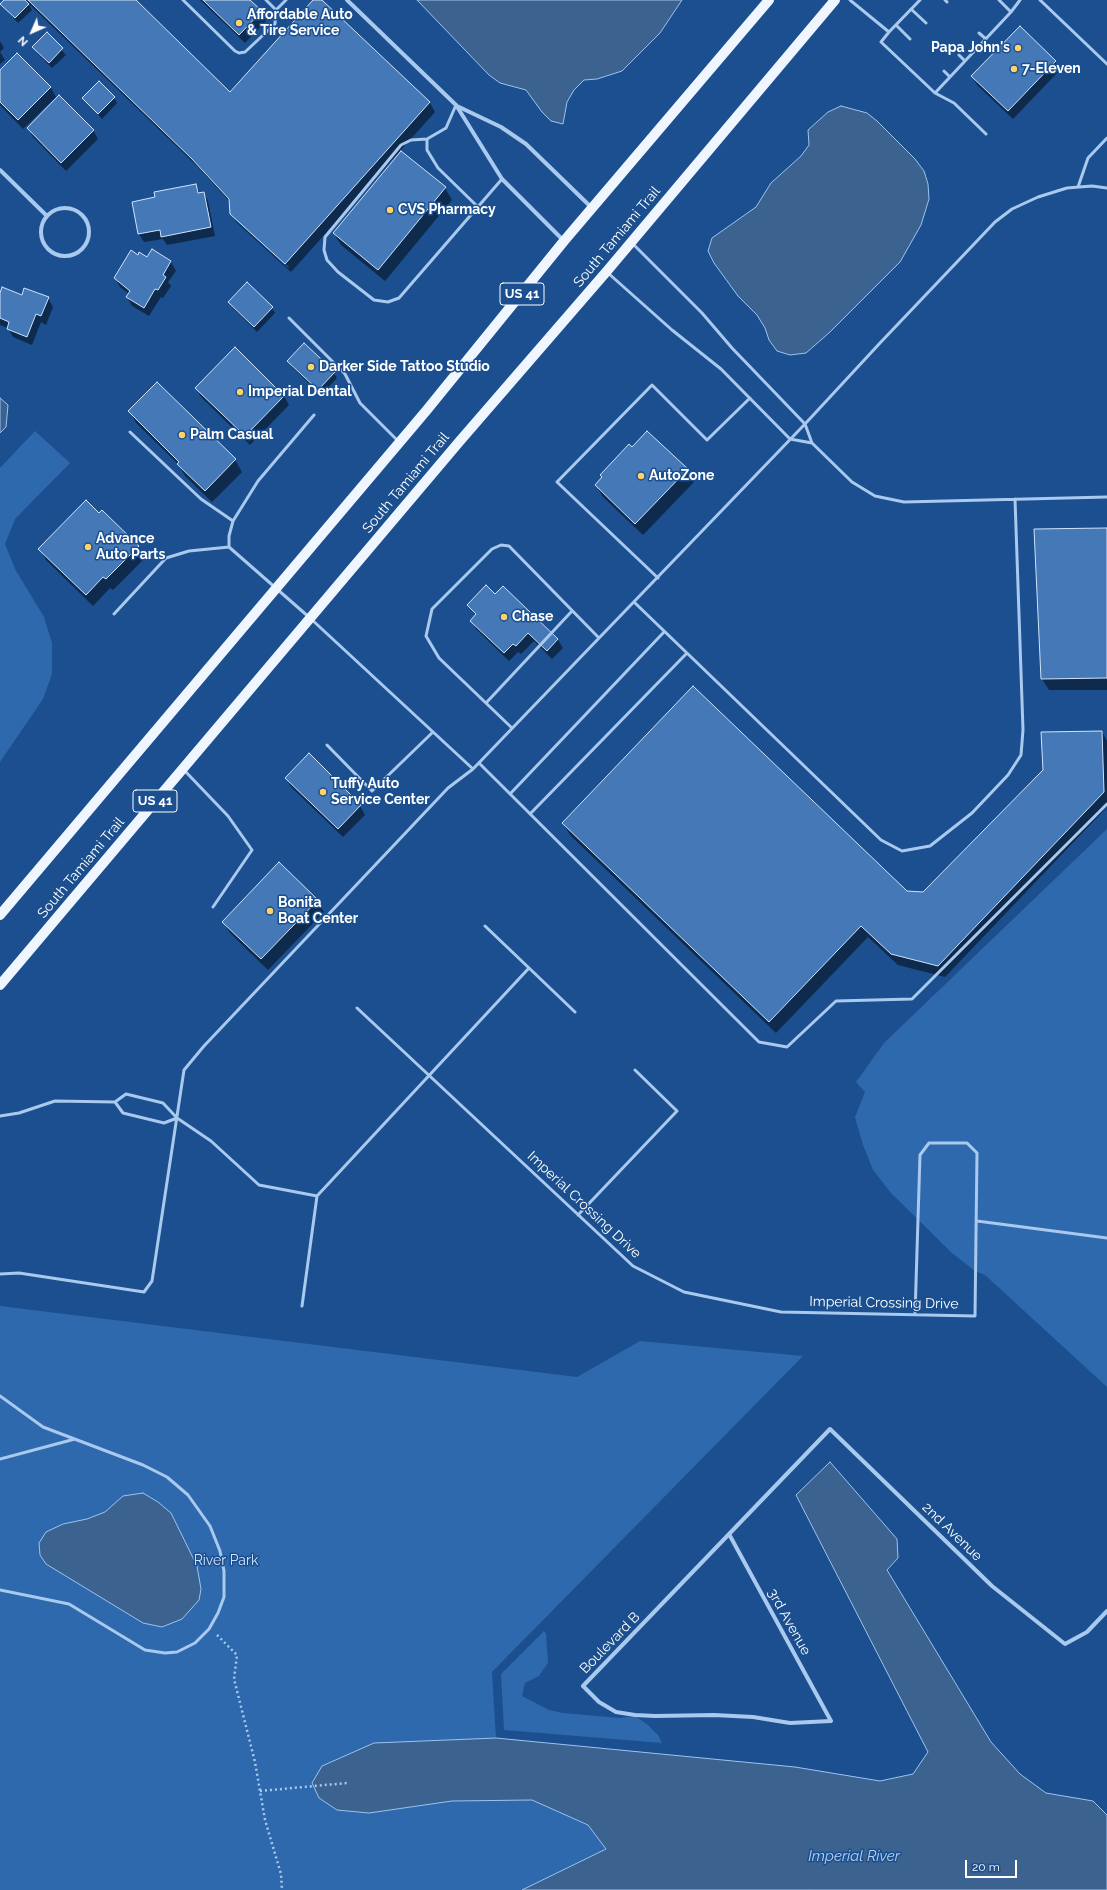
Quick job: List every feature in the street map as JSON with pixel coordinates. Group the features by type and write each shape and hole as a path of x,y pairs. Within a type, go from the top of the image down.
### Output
{"main road":[{"name":"US 41","path":"0,915 400,443 564,241 769,0"},
{"name":"South Tamiami Trail","path":"0,985 310,618 607,271 835,0"}],"street":[{"path":"347,0 456,106 502,179 564,241"},
{"path":"456,106 501,127 526,144 592,208"},
{"path":"0,170 47,216"},
{"path":"62,208 78,212 84,217 88,224 89,238 86,246 76,254 68,256 56,254 49,250 43,241 42,233 43,223 47,216 62,208"},
{"name":"Boulevard B","path":"830,1429 583,1686 599,1702 616,1712 635,1715 714,1715 753,1717 790,1723 831,1721"},
{"name":"2nd Avenue","path":"830,1429 992,1586 1065,1644 1087,1632 1107,1611"},
{"name":"3rd Avenue","path":"729,1534 831,1721"}],"lane":[{"path":"183,0 235,51 239,53 245,52 275,24 276,10 286,0"},
{"path":"266,0 276,10"},
{"path":"850,0 890,32"},
{"path":"920,0 881,42 935,93 954,103 986,134"},
{"path":"999,0 1012,12"},
{"path":"935,93 1012,12 1020,0"},
{"path":"1040,0 1107,64"},
{"path":"911,9 926,23"},
{"path":"896,25 910,39"},
{"path":"979,33 986,39"},
{"path":"959,55 965,61"},
{"path":"944,71 950,77"},
{"path":"456,106 446,128 427,139 411,140 401,145 325,237 324,250 327,260 338,272 374,300 388,302 399,298 502,179"},
{"path":"1078,187 1088,158 1107,138"},
{"path":"427,139 427,150 438,168 478,207"},
{"path":"0,1274 19,1273 144,1292 152,1281 184,1070 204,1046 448,788 479,763 658,578 995,222 1012,209 1038,197 1078,187 1092,186 1107,188"},
{"path":"631,242 702,313 756,375 805,424 812,443 852,482 876,496 904,502 1107,497"},
{"path":"607,271 672,330 721,369 790,439 812,443"},
{"path":"289,318 345,374 360,403 400,443"},
{"path":"658,578 557,482 652,385 707,440 750,398"},
{"path":"229,547 229,536 233,521 258,481 314,415"},
{"path":"130,432 201,499 233,521"},
{"path":"634,602 881,840 902,851 930,846 972,813 1008,775 1021,755 1023,730 1015,499"},
{"path":"512,728 439,658 426,636 432,609 492,549 500,546 509,546 599,638"},
{"path":"114,614 166,558 189,551 229,547 310,618 473,769"},
{"path":"486,703 572,611"},
{"path":"510,794 664,632"},
{"path":"530,814 687,653"},
{"path":"326,745 372,791 433,732"},
{"path":"479,763 760,1042 787,1047 836,1001 912,999 1107,804"},
{"path":"183,769 228,816 252,850 213,907"},
{"path":"485,926 575,1012"},
{"path":"302,1306 318,1196 529,968"},
{"name":"Imperial Crossing Drive","path":"357,1008 633,1266 684,1292 781,1312 975,1316 977,1222"},
{"path":"578,1215 677,1111 635,1070"},
{"path":"0,1116 19,1113 55,1101 114,1102 126,1094 163,1103 177,1118 212,1141 259,1185 318,1196"},
{"path":"114,1102 123,1113 164,1123 177,1118"},
{"path":"916,1315 920,1155 929,1143 968,1143 977,1153 977,1222 1107,1238"},
{"path":"0,1396 43,1427 143,1465 167,1477 188,1495 210,1526 220,1551 224,1570 224,1597 218,1613 209,1629 195,1643 177,1652 165,1653 145,1650 69,1604 0,1590"},
{"path":"0,1458 75,1439"}],"path":[{"path":"209,1629 227,1643 237,1655 234,1678 255,1762 265,1820 281,1874 282,1890"},
{"path":"260,1791 347,1783"}],"green space":[{"path":"35,431 70,463 15,519 5,544 15,569 44,617 52,643 52,674 43,699 0,762 0,468"},
{"path":"1107,829 1107,1387 985,1275 975,1271 952,1253 891,1193 873,1170 863,1145 855,1117 865,1092 856,1082 884,1043"},
{"name":"River Park","path":"0,1306 577,1377 640,1341 803,1356 492,1672 496,1738 374,1743 322,1766 337,1810 369,1813 452,1801 532,1800 588,1825 606,1849 522,1890 0,1890"},
{"path":"544,1631 546,1634 548,1663 539,1676 525,1683 522,1696 549,1710 563,1713 620,1718 635,1716 648,1725 658,1735 662,1743 504,1730 501,1674"}],"water":[{"path":"417,0 682,0 660,33 622,71 597,79 584,80 574,90 567,102 563,124 551,121 542,112 526,90 500,83 489,75"},
{"path":"841,106 867,113 915,159 924,171 928,184 929,199 921,225 900,262 830,332 806,353 790,355 777,351 769,340 765,328 757,315 738,296 714,263 708,251 712,238 756,207 771,183 801,156 809,145 808,130 828,112"},
{"path":"0,398 8,405 6,427 0,433"},
{"name":"Imperial River","path":"830,1462 897,1539 898,1558 887,1570 991,1742 1020,1774 1046,1793 1093,1801 1107,1815 1107,1890 522,1890 606,1849 588,1825 532,1800 452,1801 369,1813 337,1810 319,1798 312,1783 322,1766 374,1743 496,1738 795,1767 880,1781 913,1774 928,1752 796,1495"},
{"path":"143,1493 158,1502 171,1513 197,1566 201,1589 199,1600 182,1619 162,1627 143,1623 46,1564 40,1555 39,1543 46,1532 63,1524 87,1519 105,1512 123,1496"}],"building":[{"path":"4,0 25,0 29,4 15,18 0,4"},
{"path":"28,0 136,0 230,92 313,0 322,0 430,102 285,264 230,214 229,199 192,159"},
{"name":"Affordable Auto & Tire Service","path":"203,0 250,0 262,11 239,35"},
{"name":"7-Eleven","path":"1020,26 1056,61 1008,111 971,76"},
{"path":"47,32 63,48 49,63 32,47"},
{"path":"17,53 51,87 18,120 0,102 0,70"},
{"path":"99,81 115,97 98,114 82,98"},
{"path":"59,95 94,130 61,163 27,128"},
{"name":"CVS Pharmacy","path":"401,151 446,187 378,270 333,233"},
{"path":"196,184 198,193 204,192 211,227 161,237 160,230 138,234 132,202 155,197 154,192"},
{"path":"152,249 171,261 163,275 166,277 158,290 155,289 144,308 126,297 130,291 114,278 131,250 138,255 139,252 147,257"},
{"path":"247,282 273,307 254,327 228,302"},
{"path":"2,287 22,295 24,288 49,297 41,316 36,314 27,337 7,329 9,322 0,318 0,293"},
{"name":"Darker Side Tattoo Studio","path":"304,343 335,372 318,390 287,361"},
{"name":"Imperial Dental","path":"235,347 284,396 245,436 195,388"},
{"name":"Palm Casual","path":"157,382 236,459 205,491 177,464 179,462 128,411"},
{"name":"AutoZone","path":"647,431 688,469 635,524 595,485 602,477 600,475 629,444 632,447"},
{"name":"Advance Auto Parts","path":"86,500 99,513 102,510 139,546 106,579 103,577 86,595 38,549"},
{"path":"1107,528 1107,678 1041,679 1034,529"},
{"name":"Chase","path":"486,585 495,594 503,586 558,639 547,651 528,633 516,646 513,644 504,653 470,621 476,614 467,605"},
{"path":"693,686 907,891 923,892 1043,770 1041,732 1102,731 1104,792 938,966 891,954 861,926 769,1022 562,823"},
{"name":"Tuffy Auto Service Center","path":"309,753 361,805 338,829 285,778"},
{"name":"Bonita Boat Center","path":"279,862 318,900 261,959 222,922"}],"place":[{"name":"Affordable Auto & Tire Service","path":"239,23"},
{"name":"Papa John's","path":"1018,48"},
{"name":"7-Eleven","path":"1014,69"},
{"name":"CVS Pharmacy","path":"390,210"},
{"name":"Darker Side Tattoo Studio","path":"311,367"},
{"name":"Imperial Dental","path":"240,392"},
{"name":"Palm Casual","path":"182,435"},
{"name":"AutoZone","path":"641,476"},
{"name":"Advance Auto Parts","path":"88,547"},
{"name":"Chase","path":"504,617"},
{"name":"Tuffy Auto Service Center","path":"323,792"},
{"name":"Bonita Boat Center","path":"270,911"}]}
